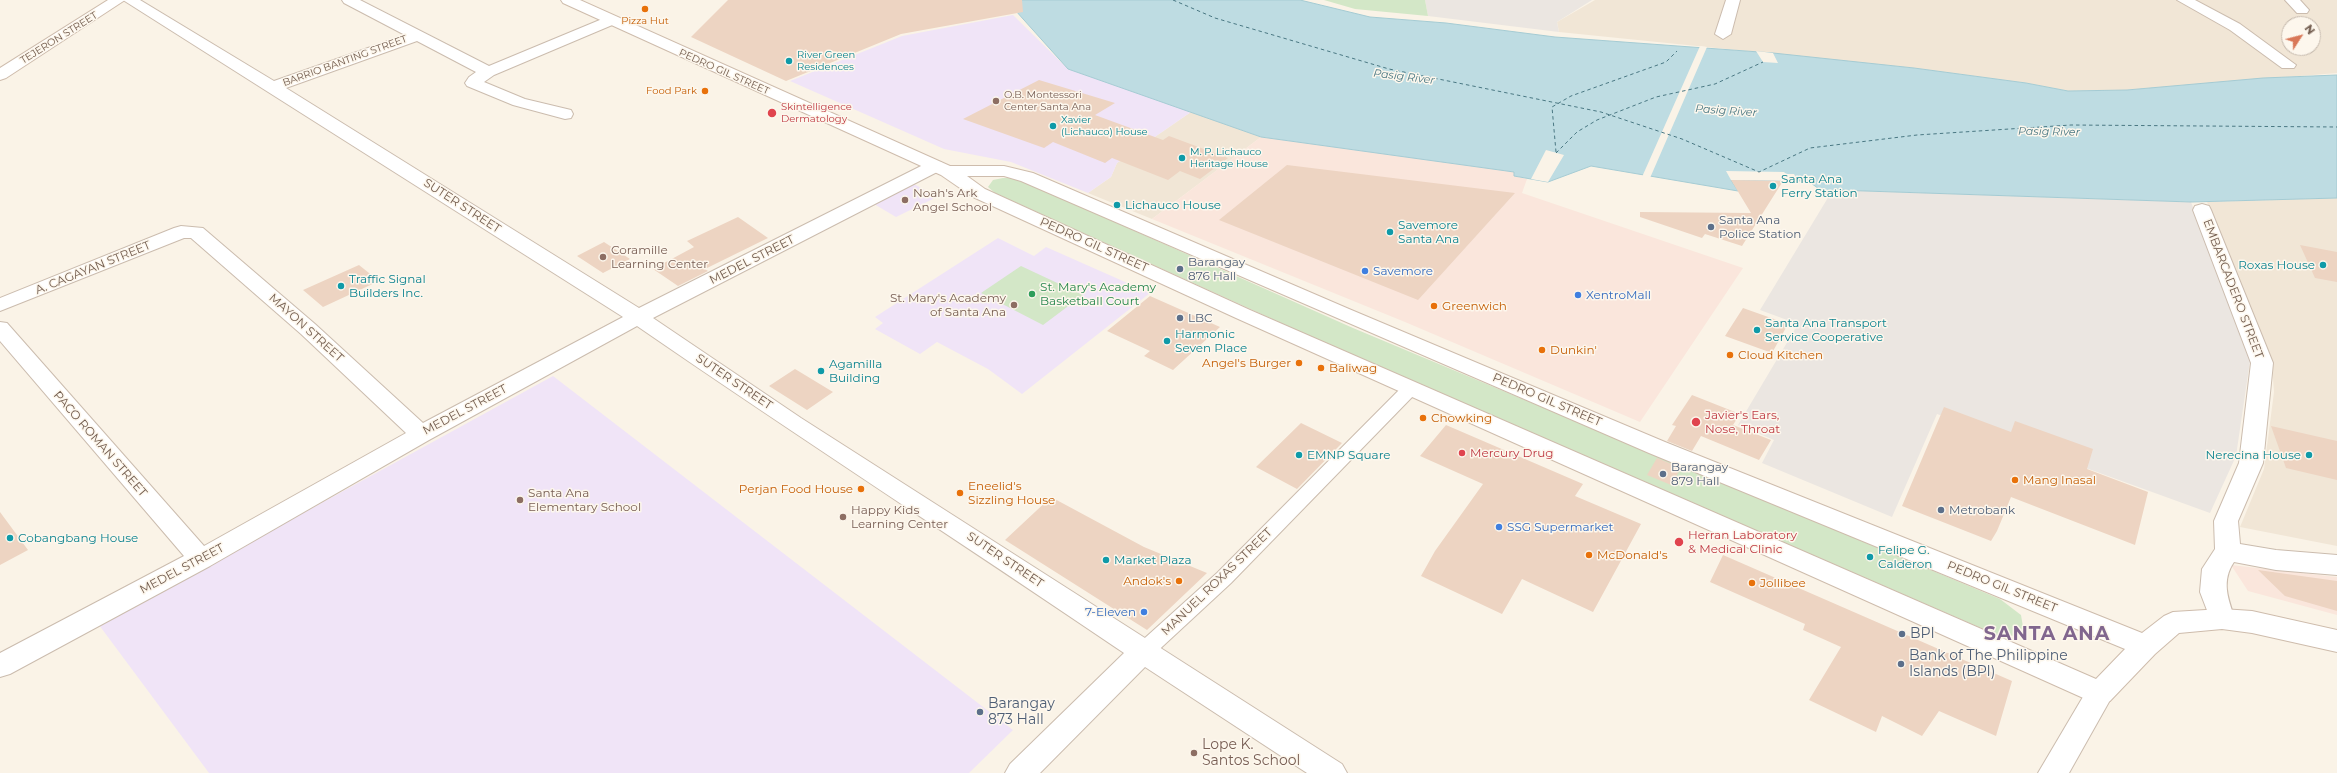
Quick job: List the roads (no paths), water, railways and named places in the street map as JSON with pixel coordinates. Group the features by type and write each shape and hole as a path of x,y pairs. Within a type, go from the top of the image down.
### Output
{"street":[{"name":"TEJERON STREET","path":"0,75 118,0"},
{"name":"SUTER STREET","path":"130,0 274,87 638,317 793,423 985,546 1143,652 1332,773"},
{"name":"BARRIO BANTING STREET","path":"349,0 488,72"},
{"name":"PEDRO GIL STREET","path":"568,0 941,168 979,193 996,202 1411,388 2100,693"},
{"path":"1723,34 1733,0"},
{"path":"2184,0 2235,27 2288,65"},
{"path":"2292,0 2302,10"},
{"path":"565,114 519,102 473,84 475,80 488,72 612,20"},
{"name":"BARRIO BANTING STREET","path":"274,87 416,36"},
{"name":"PEDRO GIL STREET","path":"941,168 1004,171 1027,177 1180,245 1863,533 2145,646"},
{"name":"MEDEL STREET","path":"0,666 201,559 421,434 638,317 941,168"},
{"name":"EMBARCADERO STREET","path":"2202,210 2262,363 2251,463 2226,521 2228,551"},
{"name":"A. CAGAYAN STREET","path":"0,305 186,231"},
{"name":"MAYON STREET","path":"186,231 196,232 201,236 308,329 421,434"},
{"name":"PACO ROMAN STREET","path":"0,328 201,559"},
{"name":"MANUEL ROXAS STREET","path":"1020,773 1143,652 1224,578 1411,388"},
{"path":"2222,619 2213,592 2215,569 2228,551 2276,560 2337,565"},
{"path":"2053,773 2100,693 2145,646 2173,624 2222,619 2252,622 2337,641"}],"water":[{"name":"Pasig River","path":"1009,0 1300,0 1370,17 1446,23 1555,37 1773,53 1914,68 2026,83 2068,91 2127,90 2263,78 2337,75 2337,198 2191,202 1836,190 1829,196 1808,181 1731,180 1738,191 1591,166 1548,182 1514,176 1514,172 1261,137 1068,69 1015,10"}],"place":[{"name":"Pizza Hut","path":"645,9"},
{"name":"River Green Residences","path":"789,61"},
{"name":"Food Park","path":"705,91"},
{"name":"O.B. Montessori Center Santa Ana","path":"996,101"},
{"name":"Skintelligence Dermatology","path":"772,113"},
{"name":"Xavier (Lichauco) House","path":"1053,126"},
{"name":"M. P. Lichauco Heritage House","path":"1182,158"},
{"name":"Santa Ana Ferry Station","path":"1773,186"},
{"name":"Noah's Ark Angel School","path":"905,200"},
{"name":"Lichauco House","path":"1117,205"},
{"name":"Santa Ana Police Station","path":"1711,227"},
{"name":"Savemore Santa Ana","path":"1390,232"},
{"name":"Coramille Learning Center","path":"603,257"},
{"name":"Roxas House","path":"2323,265"},
{"name":"Barangay 876 Hall","path":"1180,269"},
{"name":"Savemore","path":"1365,271"},
{"name":"Traffic Signal Builders Inc.","path":"341,286"},
{"name":"St. Mary's Academy Basketball Court","path":"1032,294"},
{"name":"XentroMall","path":"1578,295"},
{"name":"St. Mary's Academy of Santa Ana","path":"1014,305"},
{"name":"Greenwich","path":"1434,306"},
{"name":"LBC","path":"1180,318"},
{"name":"Santa Ana Transport Service Cooperative","path":"1757,330"},
{"name":"Harmonic Seven Place","path":"1167,341"},
{"name":"Dunkin'","path":"1542,350"},
{"name":"Cloud Kitchen","path":"1730,355"},
{"name":"Angel's Burger","path":"1299,363"},
{"name":"Baliwag","path":"1321,368"},
{"name":"Agamilla Building","path":"821,371"},
{"name":"Chowking","path":"1423,418"},
{"name":"Javier's Ears, Nose, Throat","path":"1696,422"},
{"name":"Mercury Drug","path":"1462,453"},
{"name":"EMNP Square","path":"1299,455"},
{"name":"Nerecina House","path":"2309,455"},
{"name":"Barangay 879 Hall","path":"1663,474"},
{"name":"Mang Inasal","path":"2015,480"},
{"name":"Perjan Food House","path":"861,489"},
{"name":"Eneelid's Sizzling House","path":"960,493"},
{"name":"Santa Ana Elementary School","path":"520,500"},
{"name":"Metrobank","path":"1941,510"},
{"name":"Happy Kids Learning Center","path":"843,517"},
{"name":"SSG Supermarket","path":"1499,527"},
{"name":"Cobangbang House","path":"10,538"},
{"name":"Herran Laboratory & Medical Clinic","path":"1679,542"},
{"name":"McDonald's","path":"1589,555"},
{"name":"Felipe G. Calderon","path":"1870,557"},
{"name":"Market Plaza","path":"1106,560"},
{"name":"Andok's","path":"1179,581"},
{"name":"Jollibee","path":"1752,583"},
{"name":"7-Eleven","path":"1144,612"},
{"name":"BPI","path":"1902,634"},
{"name":"Bank of The Philippine Islands (BPI)","path":"1901,664"},
{"name":"Barangay 873 Hall","path":"980,712"},
{"name":"Lope K. Santos School","path":"1194,753"}],"district":[{"name":"SANTA ANA","path":"2047,634"}]}
